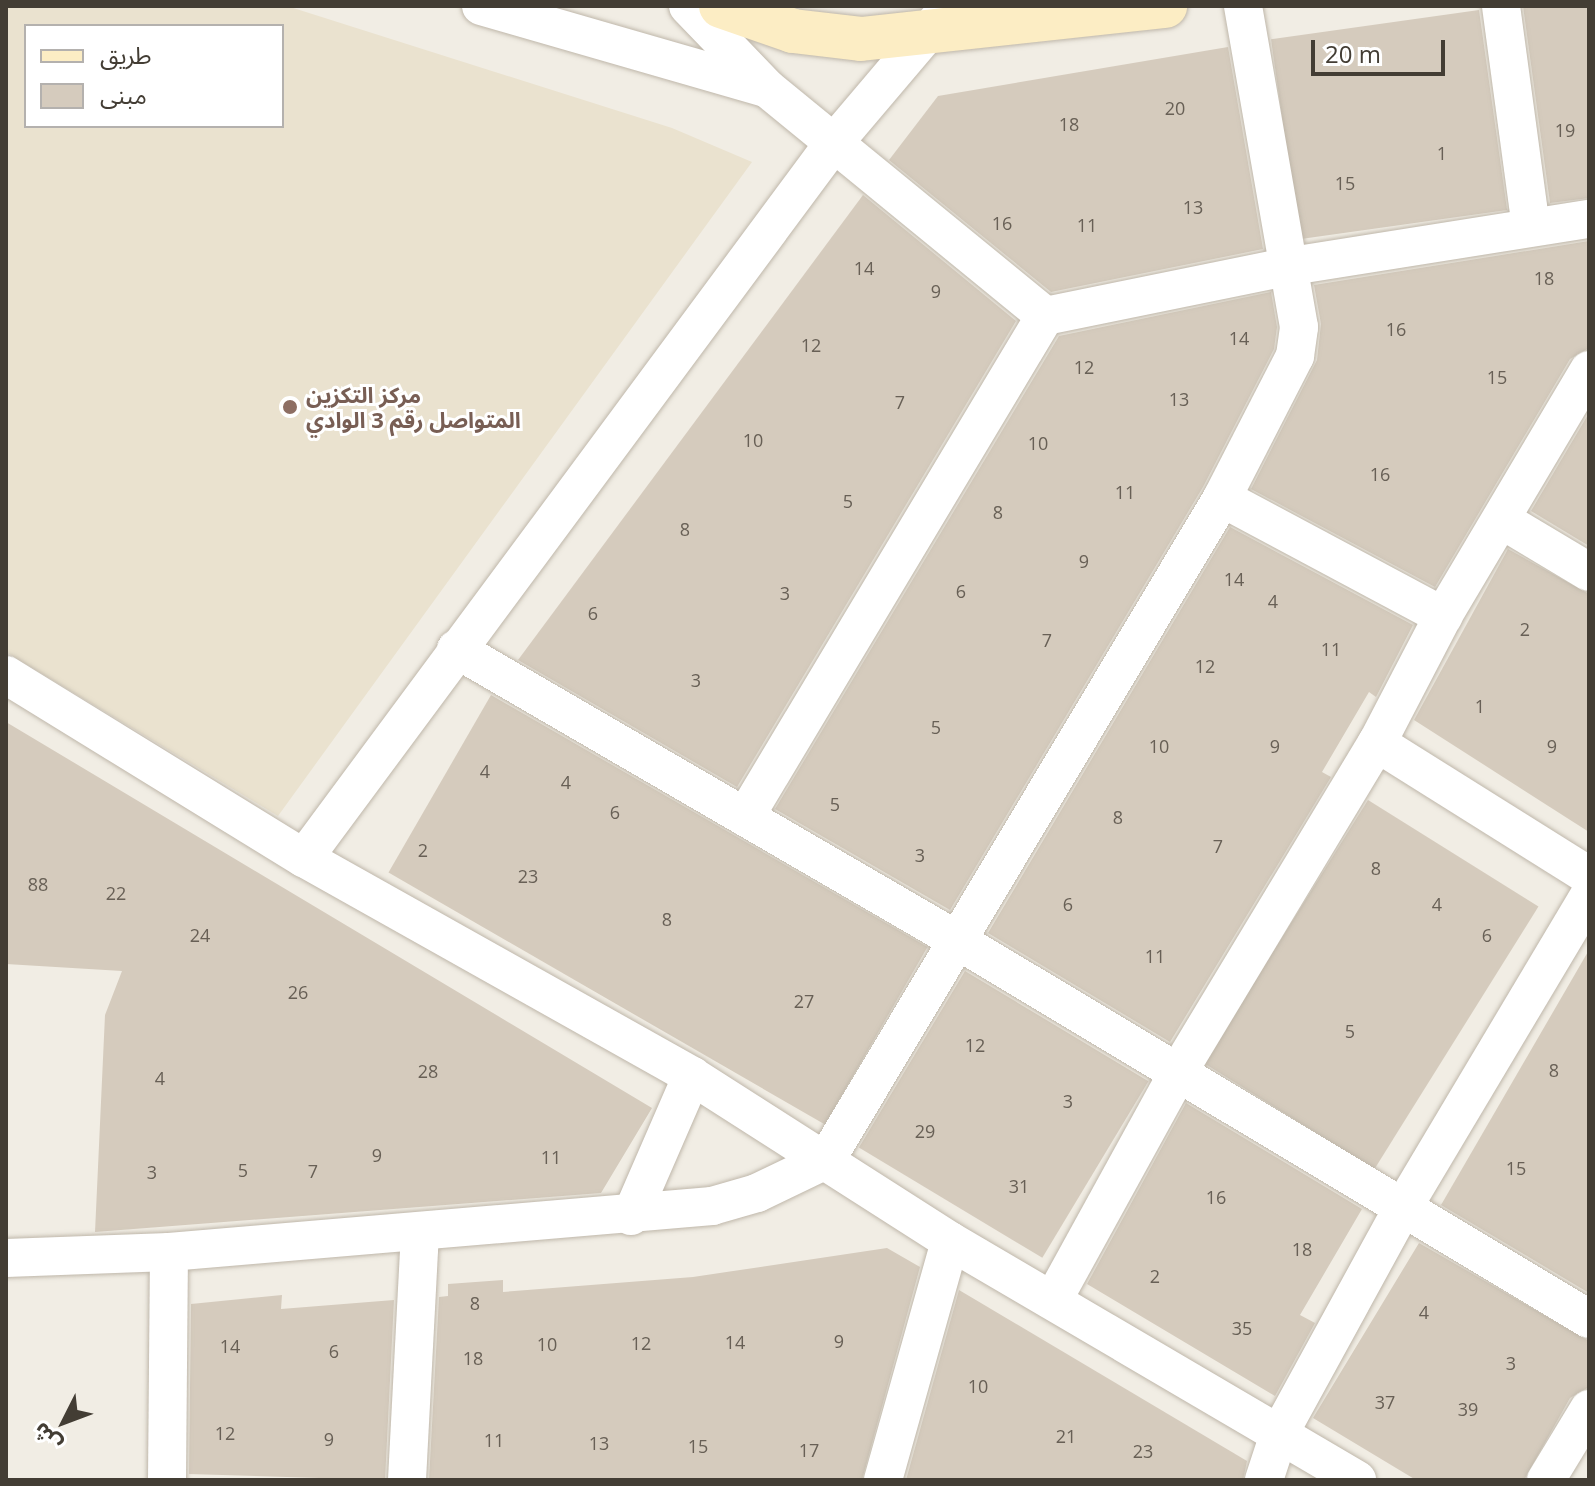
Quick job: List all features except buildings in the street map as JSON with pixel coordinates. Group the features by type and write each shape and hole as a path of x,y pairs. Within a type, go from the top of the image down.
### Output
{"street":[{"path":"481,6 768,89"},
{"path":"688,6 768,89 1045,316"},
{"path":"721,6 772,25 827,37 938,20 1165,6"},
{"path":"6,1258 169,1252 631,1216 712,1206 757,1193 826,1160 955,939 1222,498 1295,356 1299,327 1285,267 1243,6"},
{"path":"1501,6 1531,227"},
{"path":"304,858 833,144 938,20"},
{"path":"745,817 1045,316 1285,267 1589,219"},
{"path":"1053,1300 1177,1074 1377,743 1443,616 1589,370"},
{"path":"1222,498 1443,616"},
{"path":"1502,520 1589,572"},
{"path":"456,649 955,939 1401,1211 1589,1319"},
{"path":"6,675 304,858 692,1076 950,1241 1357,1480"},
{"path":"1377,743 1589,876"},
{"path":"1264,1480 1279,1434 1401,1211 1589,896"},
{"path":"631,1216 692,1076"},
{"path":"407,1480 420,1231"},
{"path":"883,1480 950,1241"},
{"path":"167,1480 169,1252"},
{"path":"1546,1480 1589,1409"}],"shaded area":[{"name":"مركز التكزين المتواصل رقم 3 الوادي","path":"6,6 287,6 672,128 752,162 278,816 6,652"}],"place":[{"name":"مركز التكزين المتواصل رقم 3 الوادي","path":"290,407"}]}
